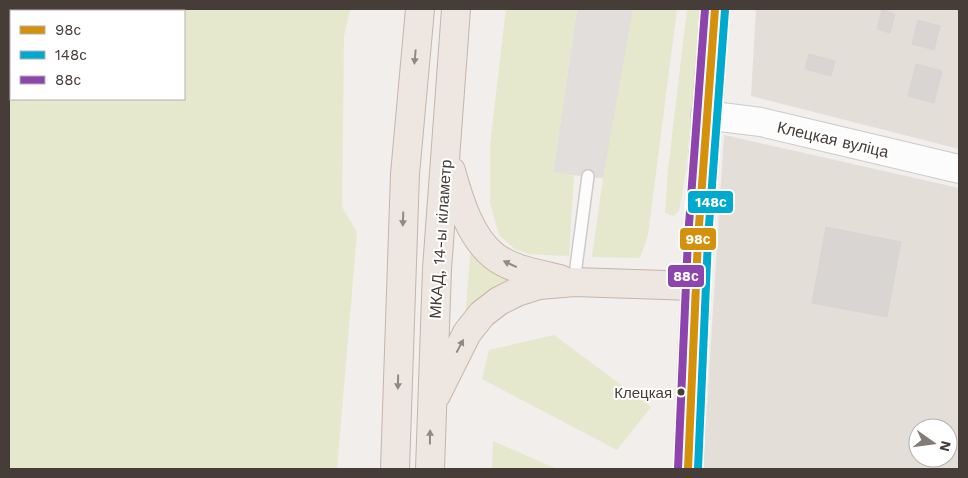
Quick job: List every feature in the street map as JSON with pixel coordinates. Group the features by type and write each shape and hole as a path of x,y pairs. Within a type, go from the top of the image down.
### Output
{"highway":[{"path":"395,469 405,174 420,9"},
{"name":"МКАД, 14-ы кіламетр","path":"430,469 437,269 456,9"},
{"path":"446,150 461,206 481,240 494,256 510,265 532,273 574,282"},
{"path":"431,406 467,333 482,314 499,301 518,292 538,285 574,282 695,286"}],"main road":[{"path":"688,469 695,286 705,115 715,9"}],"street":[{"name":"Клецкая вуліца","path":"705,115 761,122 959,169"}],"lane":[{"path":"574,282 588,176"}],"shaded area":[{"path":"577,9 645,9 620,180 553,173"},
{"path":"756,9 959,9 959,149 751,96"},
{"path":"724,135 959,188 959,469 703,469"}],"green space":[{"path":"9,9 350,9 344,36 342,207 357,232 337,469 9,469"},
{"path":"506,9 577,9 553,172 574,175 569,256 529,254 515,249 499,235 490,203 490,145"},
{"path":"633,9 677,9 648,235 640,258 592,257 603,178"},
{"path":"687,9 701,9 686,170 679,211 673,216 665,213 668,170"},
{"path":"471,247 521,281 465,319"},
{"path":"554,335 651,407 617,450 482,379 489,350"},
{"path":"493,441 557,469 492,469"}],"building":[{"path":"882,10 895,14 890,33 877,29"},
{"path":"918,20 940,26 934,50 912,44"},
{"path":"809,54 835,61 831,76 805,69"},
{"path":"916,64 942,71 934,103 908,96"},
{"path":"826,227 901,242 887,317 812,303"}],"transit line":[{"name":"88с","path":"678,469 688,238 705,9"},
{"name":"98с","path":"688,469 698,239 715,9"},
{"name":"148с","path":"698,469 708,239 725,10"}],"place":[{"name":"Клецкая","path":"681,392"}]}
